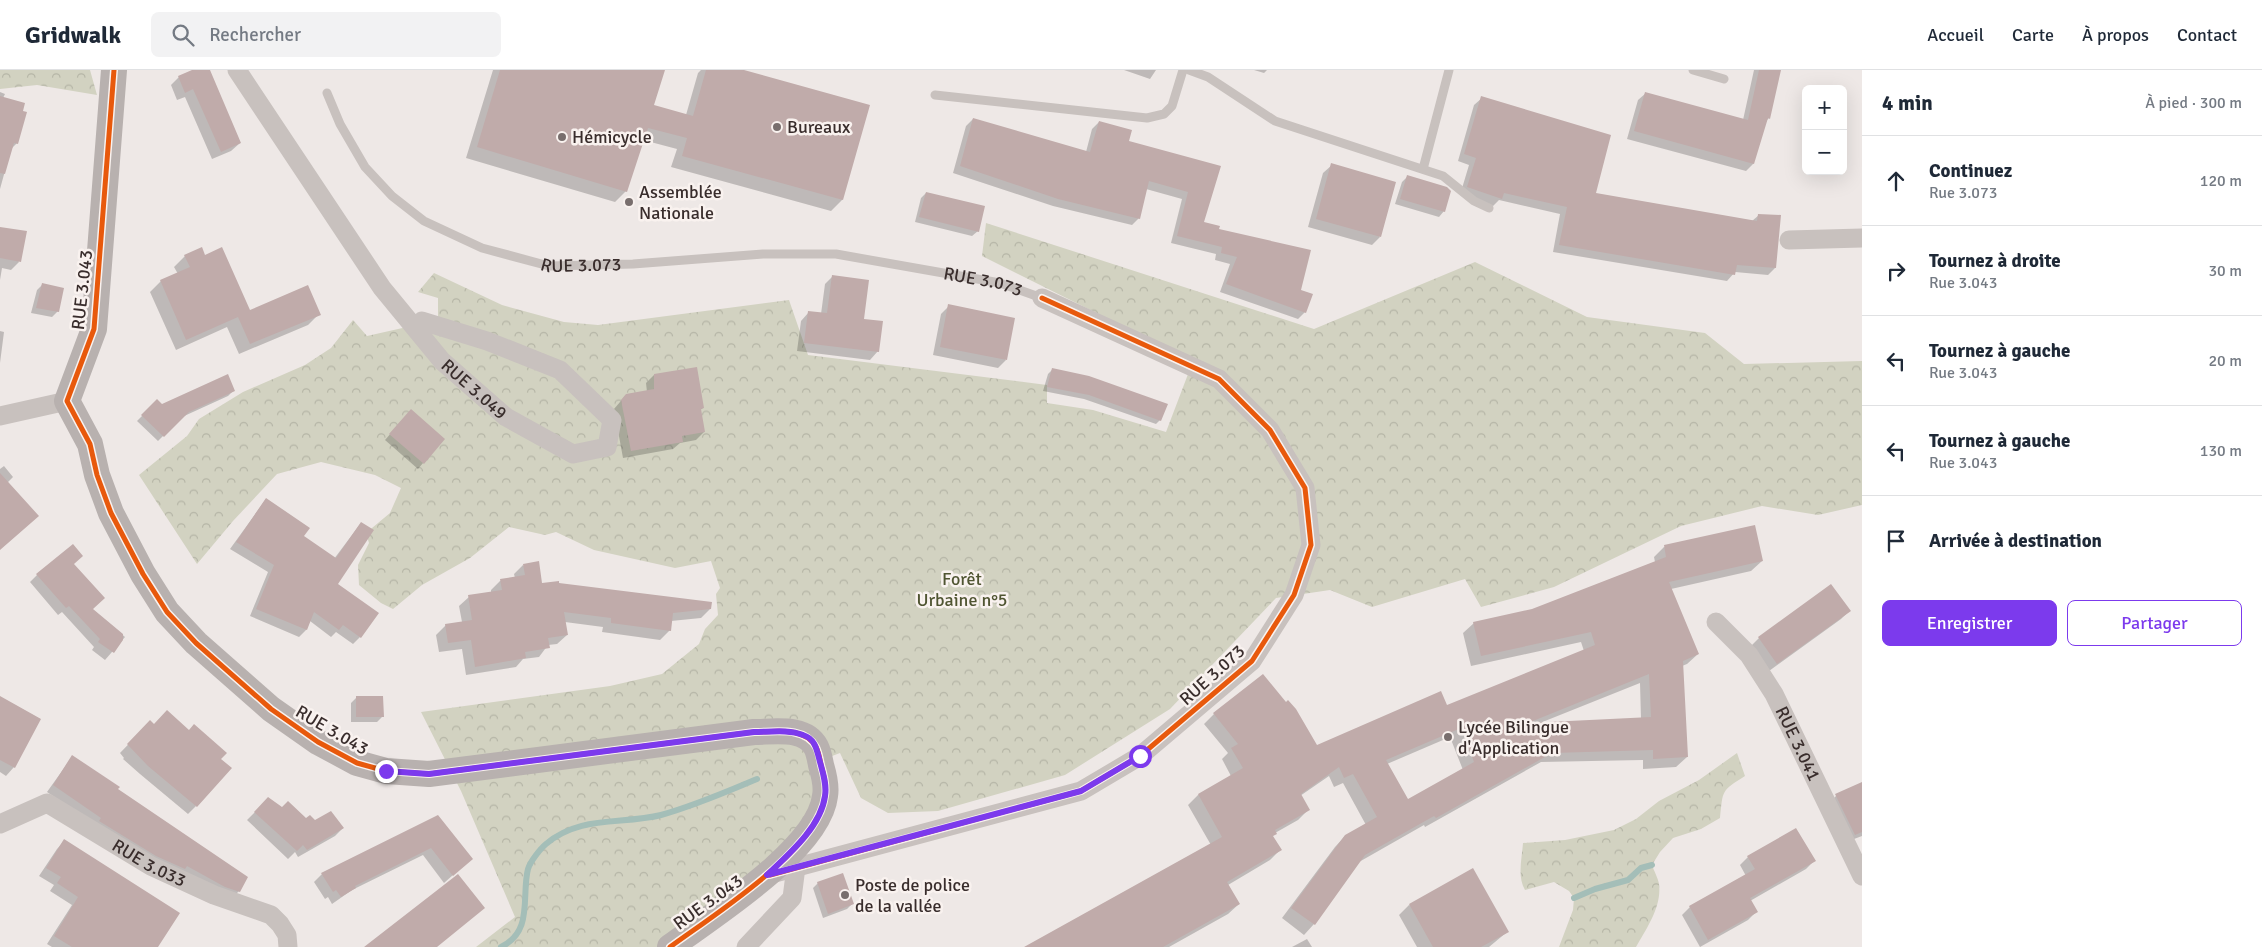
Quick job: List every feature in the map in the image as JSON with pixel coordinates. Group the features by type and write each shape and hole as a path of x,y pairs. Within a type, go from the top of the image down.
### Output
{"street":[{"name":"RUE 3.043","path":"114,70 94,329 67,401 90,444 97,475 111,513 143,574 168,612 196,643 271,709 318,742 357,763 386,771 429,774 754,732 794,732 805,735 818,749 824,779 825,796 820,812 802,842 767,875 670,947"},
{"name":"RUE 3.049","path":"236,70 382,288 442,361 506,417 574,454 607,447 612,420 560,370 487,341 422,321"},
{"path":"1789,240 1862,238"},
{"name":"RUE 3.073","path":"767,875 1081,791 1140,756 1252,662 1294,595 1311,545 1304,488 1270,430 1219,379 1042,298"},
{"path":"0,416 67,401"},
{"name":"RUE 3.041","path":"1716,622 1749,655 1774,694 1862,876"},
{"name":"RUE 3.033","path":"0,824 47,803 151,866 214,895 271,915 287,935 288,947"},
{"path":"746,947 792,898 796,867"}],"lane":[{"path":"935,95 1147,118 1164,114 1172,106 1183,70"},
{"path":"1189,70 1208,77 1275,121 1443,176 1474,201 1489,208"},
{"path":"1423,169 1449,70"},
{"path":"1693,70 1724,80"},
{"name":"RUE 3.073","path":"327,93 340,124 365,167 392,196 424,220 482,248 549,266 633,264 763,254 836,254 1000,283 1042,298"}],"green space":[{"path":"0,70 90,70 97,95 37,85 0,89"},
{"name":"Forêt Urbaine n°5","path":"986,223 1314,329 1475,262 1587,317 1705,333 1744,364 1862,361 1862,505 1818,515 1762,506 1681,526 1554,587 1481,607 1465,579 1372,607 1330,590 1276,598 1170,709 1065,775 938,811 888,813 861,798 840,753 819,761 810,825 671,947 476,947 515,917 461,791 421,712 610,686 662,674 699,644 705,629 718,615 716,594 720,588 711,561 675,568 594,550 556,532 545,535 509,527 470,558 422,585 393,609 381,603 359,585 358,565 369,543 366,533 390,513 401,488 375,475 321,462 277,474 233,521 197,564 139,475 187,436 199,419 243,392 305,365 331,348 353,320 367,336 438,320 438,298 418,292 434,273 502,305 564,322 598,325 789,300 808,355 1047,385 1047,403 1093,410 1166,432 1193,361 982,256"},
{"path":"1737,753 1745,776 1727,788 1723,796 1720,818 1701,829 1673,838 1660,852 1652,865 1659,884 1658,901 1656,909 1636,947 1559,947 1573,910 1574,898 1569,891 1554,882 1525,890 1521,879 1523,843 1565,840 1614,830 1636,819 1659,801 1699,780"}],"building":[{"path":"192,70 210,70 241,143 221,152 193,89 185,93 178,76"},
{"path":"500,70 665,70 654,105 693,116 706,70 744,70 870,105 843,200 682,156 687,138 648,128 627,192 477,147"},
{"path":"1759,70 1781,70 1770,119 1768,118 1754,164 1634,131 1645,92 1748,120"},
{"path":"0,96 25,103 23,111 27,112 18,144 14,143 5,174 0,173"},
{"path":"1481,96 1611,135 1596,193 1757,221 1758,214 1781,215 1776,268 1737,265 1735,275 1559,245 1567,207 1504,193 1502,199 1467,187 1476,158 1464,154"},
{"path":"973,118 1090,152 1099,121 1132,130 1129,141 1221,166 1204,222 1220,226 1219,229 1311,250 1301,290 1313,294 1306,313 1226,284 1237,257 1221,253 1222,247 1177,236 1188,192 1149,181 1140,219 1058,199 960,166"},
{"path":"1331,163 1396,182 1381,237 1316,219"},
{"path":"1407,175 1447,187 1451,191 1445,212 1400,199"},
{"path":"926,192 985,206 979,232 919,217"},
{"path":"0,227 27,231 21,262 0,258"},
{"path":"202,247 205,255 222,247 250,310 308,285 321,315 250,344 238,317 186,340 160,280 190,267 184,255"},
{"path":"832,275 869,280 864,319 883,321 879,352 804,343 808,311 827,313"},
{"path":"42,283 64,288 59,312 36,308"},
{"path":"948,304 1015,318 1007,360 940,347"},
{"path":"697,367 704,408 701,409 705,432 682,436 683,442 631,451 621,400 626,394 654,389 654,374"},
{"path":"1052,368 1089,376 1168,404 1161,421 1089,395 1047,387"},
{"path":"228,374 235,391 189,412 164,437 141,415 157,399 162,404"},
{"path":"411,409 445,439 424,464 389,434"},
{"path":"0,473 39,516 0,550"},
{"path":"266,498 310,528 304,536 336,558 361,522 374,530 338,584 379,613 361,638 343,625 339,630 314,612 307,630 256,609 274,565 236,542"},
{"path":"1755,525 1763,561 1669,582 1699,654 1683,661 1688,757 1653,759 1653,750 1552,753 1436,818 1434,816 1365,855 1315,925 1291,908 1345,835 1377,817 1353,774 1344,778 1339,767 1301,794 1310,810 1275,830 1277,834 1273,836 1282,850 1227,882 1240,904 1163,947 1024,947 1222,837 1198,794 1243,768 1231,748 1238,744 1213,713 1263,674 1286,702 1288,700 1296,709 1317,745 1441,691 1447,705 1595,645 1591,632 1481,656 1473,622 1532,609 1666,557 1664,545","holes":["1649,674 1651,717 1528,723","1461,728 1474,762 1408,799 1386,760"]},
{"path":"73,544 83,556 74,564 105,598 93,609 123,634 123,640 114,653 98,642 100,639 69,606 66,608 36,574"},
{"path":"539,561 542,583 559,581 559,583 712,602 711,609 673,613 671,631 611,623 611,618 564,612 568,635 548,638 550,648 525,652 526,658 475,667 471,640 448,643 445,624 472,620 468,595 502,590 500,579 525,575 523,564"},
{"path":"1831,584 1851,611 1777,664 1758,637"},
{"path":"0,696 41,719 15,768 0,760"},
{"path":"356,696 383,696 384,717 356,717"},
{"path":"167,710 189,730 194,724 227,753 221,759 232,768 197,807 148,766 127,744 150,720 154,724"},
{"path":"72,755 120,787 118,789 248,877 240,892 225,887 187,866 185,869 156,856 99,821 101,818 53,785"},
{"path":"1862,782 1862,832 1855,835 1835,794"},
{"path":"268,797 282,807 288,801 306,818 310,815 315,820 331,811 344,828 307,850 303,845 297,851 254,812"},
{"path":"438,815 473,859 453,876 431,848 355,886 356,888 341,897 336,890 333,892 321,873"},
{"path":"1796,828 1816,861 1750,898 1758,912 1708,940 1689,906 1755,869 1747,856"},
{"path":"64,839 180,913 158,947 72,947 54,936 78,897 57,883 61,877 46,868"},
{"path":"1473,868 1509,932 1481,947 1433,947 1409,904"},
{"name":"Poste de police de la vallée","path":"843,873 854,904 828,914 817,882"},
{"path":"458,874 485,908 437,947 364,947"}],"waterway":[{"path":"501,947 518,932 522,922 529,866 544,846 559,835 573,829 601,822 661,815 698,803 757,779"},
{"path":"1574,898 1595,889 1628,880 1641,868 1652,865"}],"cycle path":[{"path":"114,70 94,329 67,401 90,444 97,475 111,513 143,574 167,612 196,643 271,709 318,742 357,763 386,771 429,774 754,732 780,731 797,733 811,740 819,754 826,788 818,816 804,838 761,880 670,947"},
{"path":"770,875 1081,791 1140,756 1252,661 1294,595 1311,545 1305,488 1270,430 1219,379 1042,298"}],"place":[{"name":"Bureaux","path":"777,127"},
{"name":"Hémicycle","path":"562,137"},
{"name":"Assemblée Nationale","path":"629,202"},
{"name":"Lycée Bilingue d'Application","path":"1448,737"},
{"name":"Poste de police de la vallée","path":"845,895"}],"route":[{"path":"386,771 429,774 754,732 794,732 805,735 818,749 823,771 825,796 820,812 802,842 767,875 1081,791 1140,756"}]}
